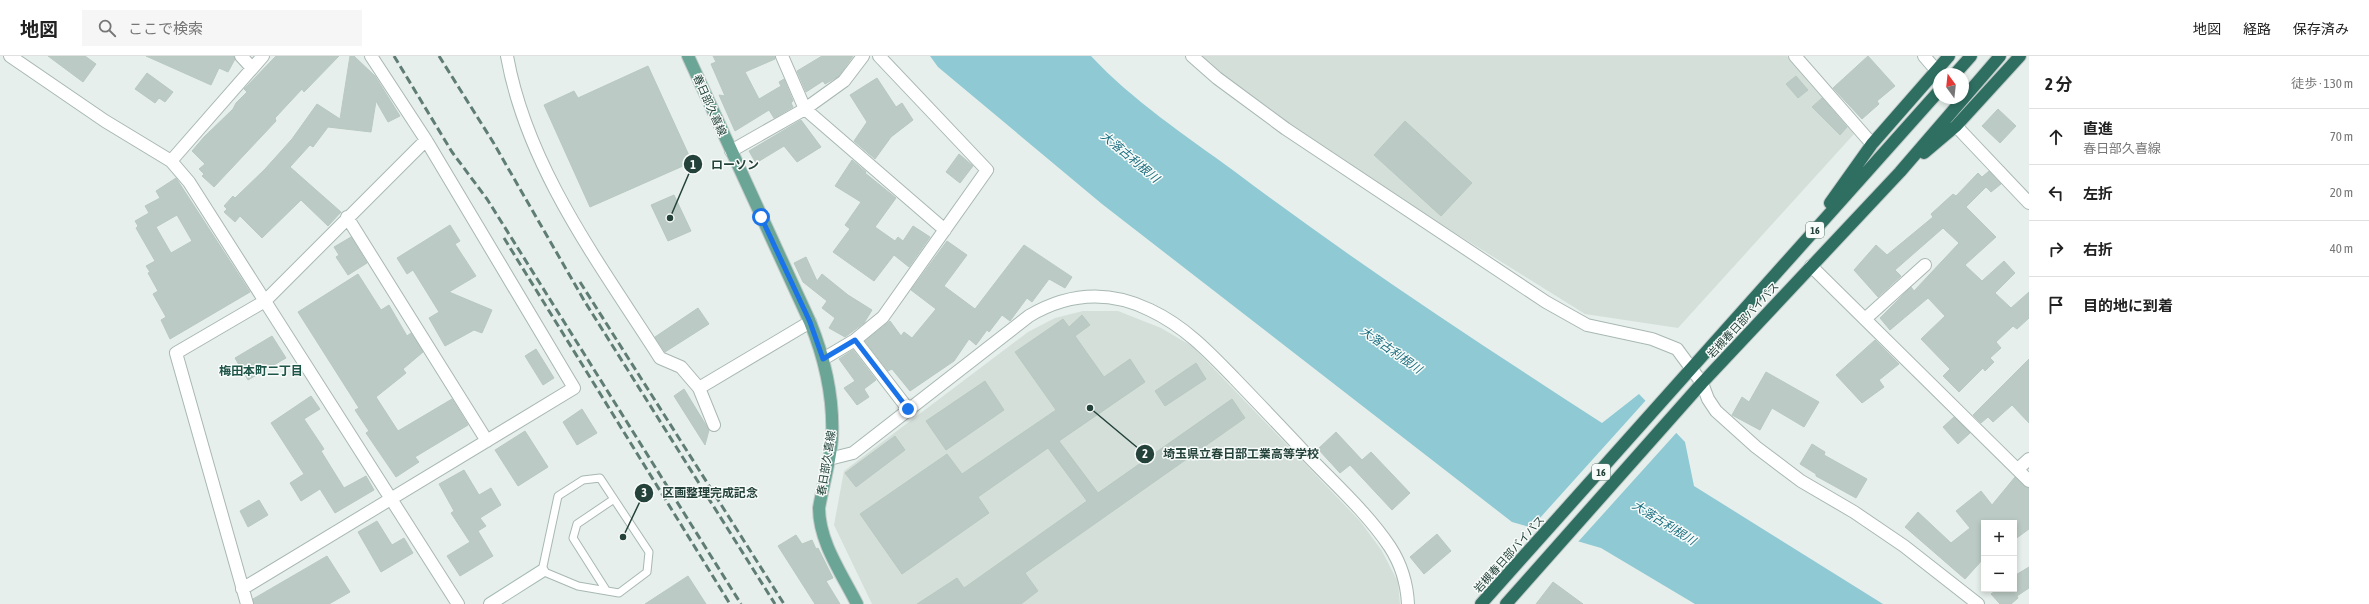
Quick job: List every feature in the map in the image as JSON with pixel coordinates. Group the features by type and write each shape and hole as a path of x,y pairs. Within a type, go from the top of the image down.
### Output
{"highway":[{"name":"16","path":"1938,68 1948,56"},
{"path":"1960,68 1971,56"},
{"name":"岩槻春日部バイパス","path":"1506,604 1680,407 1900,172 2000,56"},
{"name":"16","path":"1900,172 1956,126 2020,56"},
{"name":"16","path":"1796,251 1872,144 1933,73"},
{"name":"岩槻春日部バイパス","path":"1482,604 1933,99"}],"main road":[{"name":"春日部久喜線","path":"688,56 810,322 823,359 832,420 829,459 819,508 820,527 857,604"}],"street":[{"path":"10,56 105,121 171,161 189,182 392,497 458,604"},
{"path":"241,56 252,68"},
{"path":"171,161 263,56"},
{"path":"242,589 574,388 426,140 371,56"},
{"path":"507,56 511,76 531,134 556,191 583,237 660,358 681,367 699,388 714,425"},
{"path":"782,56 806,109 945,230"},
{"path":"731,151 806,109 844,81 863,56"},
{"path":"823,359 855,340 883,317 987,170 879,56"},
{"path":"1192,56 1217,78 1286,129 1546,302 1588,325 1652,339 1677,349 1702,383 1708,399 1716,411 1756,447 1801,481 1854,512 1904,546 1978,604"},
{"path":"1796,56 1872,144"},
{"path":"1924,56 1934,68"},
{"path":"1956,126 2029,203"},
{"path":"247,604 176,352 265,301 347,217 426,140"},
{"path":"347,217 487,441"},
{"path":"1865,319 1925,265"},
{"path":"1811,266 2029,480"},
{"path":"829,459 853,453 1029,316 1049,304 1073,298 1095,296 1136,304 1150,310 1193,336 1379,531 1399,562 1404,579 1408,604"},
{"path":"699,388 810,322"},
{"path":"855,340 908,409"},
{"path":"2018,469 2029,459"},
{"path":"490,604 542,572"}],"lane":[{"path":"600,478 649,552 647,572 619,593 578,586 542,572 558,496 583,480 600,478"},
{"path":"606,590 573,538 577,524 614,499"}],"shaded area":[{"path":"1201,56 1787,56 1854,134 1678,328 1585,314 1402,200 1254,100"},
{"path":"1083,311 1118,311 1161,328 1192,346 1360,521 1382,551 1398,582 1400,604 872,604 834,525 844,471 1028,332 1055,318"}],"water":[{"name":"大落古利根川","path":"930,56 1091,56 1124,88 1160,117 1324,237 1462,331 1602,423 1639,394 1685,442 1694,486 1883,604 1695,604 1601,548 1512,522 1102,204 938,67"}],"pier":[{"path":"1647,399 1678,431 1577,543 1530,529"}],"building":[{"path":"48,56 85,56 96,64 83,82"},
{"path":"146,56 234,56 235,59 228,72 219,68 211,85"},
{"path":"276,56 339,56 304,92 302,89 275,118 276,121 214,187 202,176 204,174 199,169 205,164 192,151 233,109 236,103 247,92 244,89"},
{"path":"350,56 354,56 375,76 400,116 388,122 376,101 371,132 328,127 313,147 310,145 290,167 341,212 328,226 301,200 262,238 240,216 235,222 224,212 227,209 224,206 233,196 235,198 265,169 292,139 317,104 340,119"},
{"path":"713,56 775,56 775,59 745,72 759,99 781,86 779,82 784,79 793,101 791,103 793,107 774,118 769,110 735,131 719,95 725,96 711,64 716,62"},
{"path":"822,56 853,56 839,76 825,84 823,81 806,92 797,71"},
{"path":"1868,56 1895,86 1877,101 1879,104 1862,119 1833,88"},
{"path":"648,66 692,162 590,207 544,105 574,91 578,98"},
{"path":"147,73 173,92 165,102 159,98 155,103 135,89"},
{"path":"1796,76 1808,90 1798,98 1786,84"},
{"path":"877,78 896,107 902,103 913,120 891,137 875,159 854,141 867,122 850,95"},
{"path":"1822,98 1847,127 1840,135 1812,107"},
{"path":"1998,109 2016,126 2000,143 1982,126"},
{"path":"801,120 821,147 797,162 784,146 756,163 749,151"},
{"path":"1405,121 1472,183 1441,216 1374,155"},
{"path":"959,154 973,166 960,183 946,172"},
{"path":"852,160 866,172 865,173 896,198 875,227 895,241 898,237 903,241 913,226 930,237 909,267 894,255 874,281 833,252 850,229 845,225 861,202 835,186"},
{"path":"1989,171 2001,184 1991,192 1986,187 1966,207 1996,237 1965,265 1982,281 2004,261 2015,273 1995,293 2011,308 2029,292 2029,318 2017,329 2013,326 1996,342 2001,348 1990,358 1994,362 1985,371 1983,368 1959,392 1943,376 1950,369 1921,339 1945,316 1928,298 1890,330 1880,318 1911,287 1914,291 1959,243 1943,228 1895,270 1901,276 1878,297 1854,270 1876,245 1887,255 1933,217 1931,214 1953,194 1956,196 1978,173 1982,177"},
{"path":"176,178 250,292 170,339 161,320 166,317 153,294 158,291 148,273 150,272 146,266 155,261 136,228 138,226 135,221 149,213 145,206 160,198 156,191","holes":["177,215 192,241 171,253 156,227"]},
{"path":"674,195 691,231 668,241 651,205"},
{"path":"450,225 460,241 455,244 476,276 449,292 492,310 482,333 474,330 445,346 429,318 439,312 413,270 407,274 397,258"},
{"path":"351,237 367,263 348,275 336,257 339,255 334,247"},
{"path":"947,241 967,255 944,286 975,309 1024,245 1072,277 1065,288 1049,279 1032,302 1027,298 1010,321 1002,315 989,332 987,330 976,345 969,339 954,361 910,391 892,369 888,371 865,341 890,321 901,336 904,332 912,338 936,309 911,290"},
{"path":"806,257 817,281 822,274 848,295 872,310 864,323 845,337 829,328 835,318 822,308 827,301 803,282 794,263"},
{"path":"358,274 381,310 389,305 407,336 411,333 423,352 403,369 406,373 376,397 398,431 452,399 468,425 415,457 419,462 396,477 366,433 369,431 355,410 359,408 298,312"},
{"path":"698,308 709,324 665,352 655,337"},
{"path":"1082,315 1090,325 1075,336 1104,377 1130,359 1145,382 1059,441 1098,493 1232,399 1245,418 1025,573 1038,591 1021,604 917,604 957,578 964,588 1087,501 1048,448 978,497 989,513 902,574 860,514 947,454 962,474 1056,410 1015,352 1063,319 1069,327"},
{"path":"272,336 286,358 248,380 235,358"},
{"path":"1875,340 1899,364 1879,380 1884,387 1862,403 1836,375"},
{"path":"536,349 554,378 543,385 525,356"},
{"path":"853,350 876,380 864,389 869,397 857,405 844,388 855,381 839,359"},
{"path":"2029,359 2029,423 2012,405 1993,422 1988,417 1981,423 1973,415"},
{"path":"1196,363 1206,379 1165,406 1155,391"},
{"path":"1766,372 1819,402 1804,427 1772,408 1760,430 1732,415 1742,397 1749,402"},
{"path":"985,381 1004,410 946,450 926,421"},
{"path":"684,389 709,430 705,445 674,396"},
{"path":"311,396 320,409 304,419 324,449 321,451 344,488 366,476 374,490 335,513 320,489 301,501 290,483 304,474 271,423"},
{"path":"582,409 597,433 577,445 563,422"},
{"path":"1954,417 1970,433 1958,444 1943,427"},
{"path":"525,431 548,467 518,486 495,450"},
{"path":"1336,432 1362,460 1371,452 1410,493 1392,510 1350,465 1340,473 1318,449"},
{"path":"895,436 905,450 856,487 845,473"},
{"path":"1812,444 1825,452 1824,455 1867,479 1856,498 1816,476 1816,474 1800,464"},
{"path":"464,470 479,495 491,488 501,505 480,518 486,526 478,531 493,556 460,576 447,556 470,542 451,513 454,511 439,484"},
{"path":"2015,477 2029,488 2029,529 2017,538 2017,520 1981,520 1981,561 1965,579 1905,527 1918,512 1951,543 1970,528 1956,511 1981,491 1992,505"},
{"path":"259,500 268,515 248,527 240,511"},
{"path":"377,521 392,545 404,538 413,553 381,572 358,532"},
{"path":"1437,534 1451,551 1424,574 1410,557"},
{"path":"796,535 802,544 812,540 816,549 818,548 833,578 826,581 840,604 815,604 778,546"},
{"path":"327,556 350,592 329,604 254,604 253,599"},
{"path":"2029,567 2029,588 2017,596 2018,598 2011,604 2000,604 1991,594 1994,592 2017,592 2017,574"},
{"path":"688,576 706,604 645,604"},
{"path":"1553,582 1583,604 1536,604"}],"railway":[{"path":"394,56 452,152 487,199 741,604"},
{"path":"439,56 493,142 585,302 775,604"},
{"path":"504,238 730,604"},
{"path":"580,282 784,604"}],"place":[{"name":"ローソン","path":"670,218"},
{"name":"埼玉県立春日部工業高等学校","path":"1090,408"},
{"name":"区画整理完成記念","path":"623,537"}],"district":[{"name":"梅田本町二丁目","path":"261,371"}],"route":[{"path":"761,217 810,322 823,359 855,340 908,409"}]}
